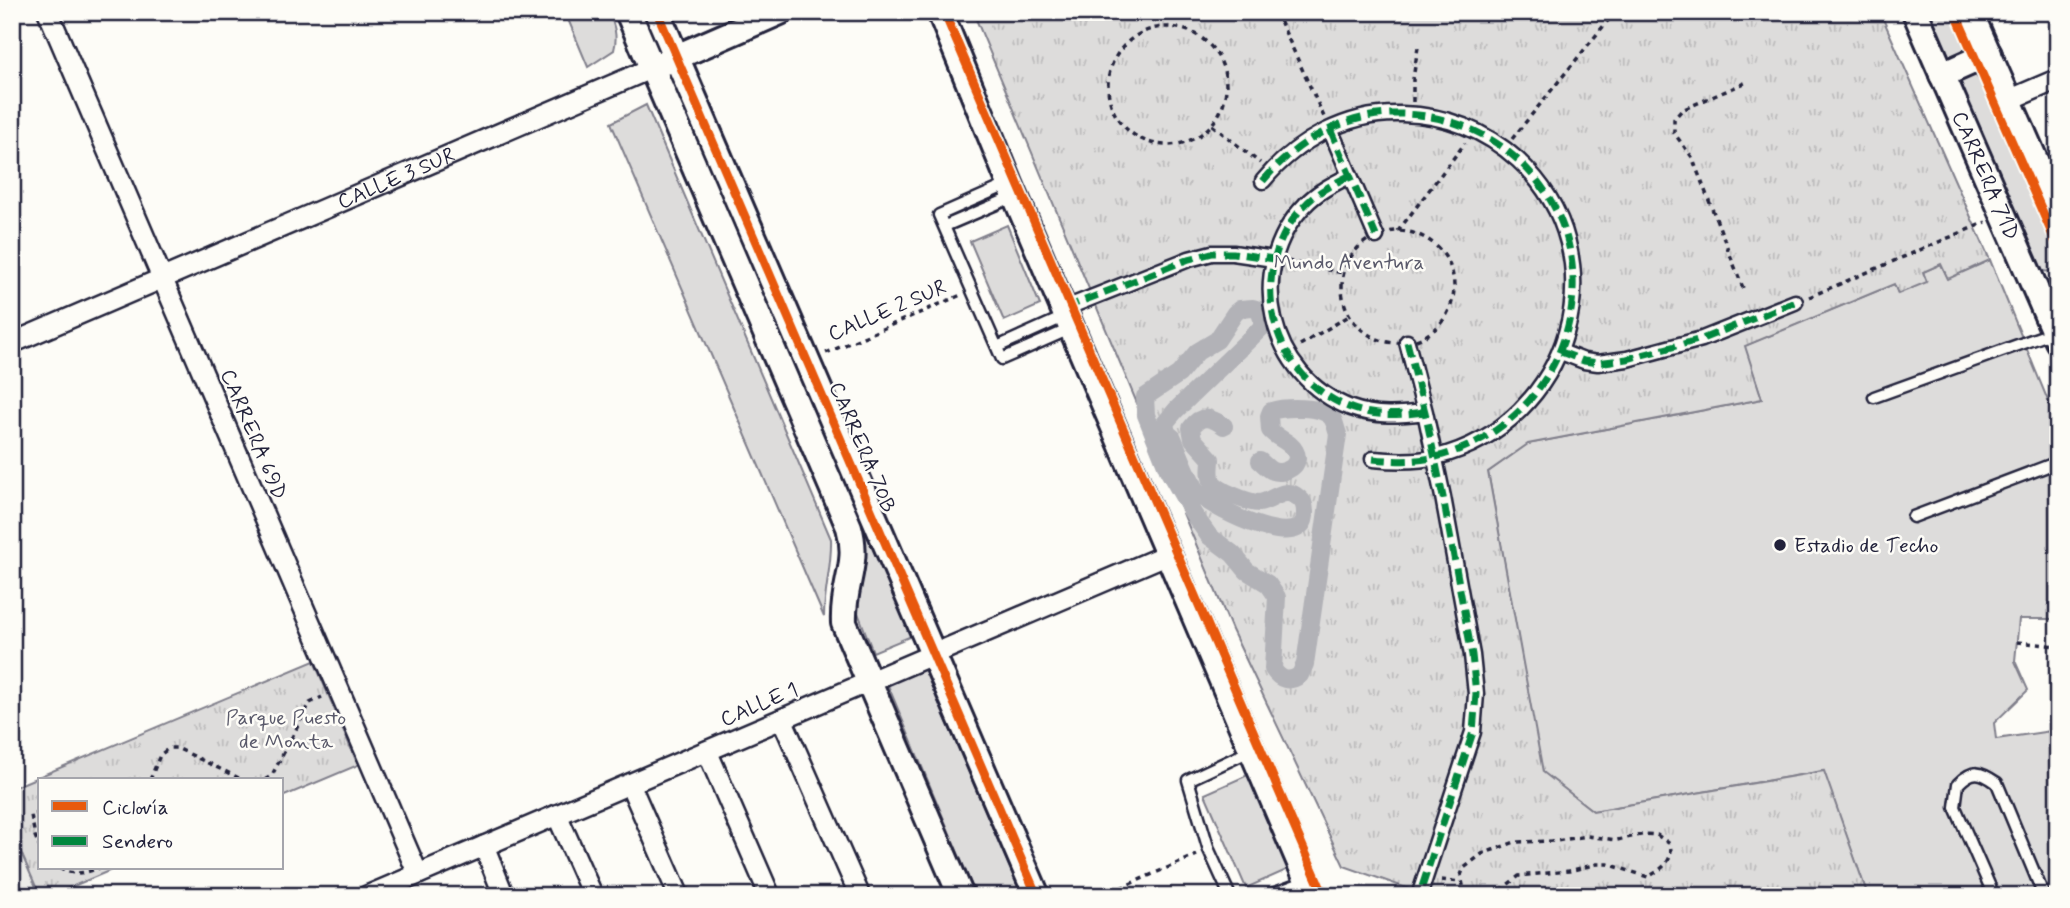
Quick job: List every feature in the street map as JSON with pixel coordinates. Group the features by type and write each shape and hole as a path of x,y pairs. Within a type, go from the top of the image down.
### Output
{"street":[{"name":"CARRERA 69D","path":"48,12 162,278 411,883"},
{"name":"CARRERA 70B","path":"628,12 849,527 854,560 843,605 844,623 961,896"},
{"name":"CARRERA 70B","path":"657,12 1037,896"},
{"name":"CALLE 3 SUR","path":"12,343 780,12"},
{"path":"940,12 1310,888"},
{"name":"CARRERA 71D","path":"1915,12 1942,75 2049,297 2056,337"},
{"path":"1970,12 2058,212"},
{"path":"1942,75 1989,54"},
{"path":"2009,100 2058,79"},
{"path":"1267,176 1300,146 1330,129 1373,116 1414,114 1435,117 1475,131 1509,152 1542,187 1565,231 1574,280 1571,316 1561,352 1541,388 1513,419 1478,442 1435,458 1406,461 1373,459"},
{"path":"1330,129 1376,236"},
{"path":"1349,176 1332,184 1304,206 1284,234 1275,259 1269,290 1277,333 1299,372 1333,400 1353,409 1375,414 1425,412"},
{"path":"1067,318 1189,259 1212,253 1275,259"},
{"path":"1561,352 1598,363 1627,359 1702,339 1795,302"},
{"path":"1408,342 1435,458 1472,655 1476,694 1473,732 1422,886"},
{"name":"CALLE 1","path":"367,896 411,883 484,846 1168,554"},
{"path":"782,719 860,896"},
{"path":"707,751 770,896"},
{"path":"630,784 679,896"},
{"path":"558,815 593,896"},
{"path":"484,846 504,896"}],"lane":[{"path":"1013,190 939,215 1002,359 1067,318"},
{"path":"944,226 1013,190"},
{"path":"997,347 1067,318"},
{"path":"1874,397 2056,337"},
{"path":"1913,517 2058,462"},
{"path":"1230,896 1209,850 1188,780 1251,750"},
{"path":"1994,896 1955,807 1958,784 1968,775 1983,773 1997,783 2044,896"},
{"path":"1267,896 1310,888"}],"path":[{"path":"1276,12 1330,129"},
{"path":"1509,152 1508,143 1610,18"},
{"path":"1161,26 1182,28 1203,37 1217,53 1226,73 1223,106 1212,125 1195,138 1174,145 1152,143 1132,134 1124,127 1112,108 1108,87 1111,65 1122,46 1140,33 1161,26"},
{"path":"1414,114 1413,79 1417,50"},
{"path":"1742,288 1692,157 1674,133 1673,125 1677,113 1682,110 1749,81"},
{"path":"1212,125 1267,176"},
{"path":"1398,231 1475,131"},
{"path":"1795,302 1987,221"},
{"path":"1398,231 1415,234 1437,247 1448,261 1454,295 1444,319 1432,332 1408,342 1396,343 1374,338 1364,332 1349,316 1342,295 1343,272 1355,250 1376,236 1398,231"},
{"path":"1275,259 1343,272"},
{"path":"1286,353 1349,316"},
{"path":"2017,642 2058,646"},
{"path":"268,778 272,775 310,703 331,693"},
{"path":"151,778 160,755 169,748 177,748 239,778"},
{"path":"38,813 31,815 38,843"},
{"path":"1465,896 1461,875 1464,868 1478,856 1516,842 1556,841 1587,836 1617,840 1646,834 1657,835 1670,844 1667,864 1648,877 1608,864 1597,864 1569,871 1519,876 1493,896"},
{"path":"1102,896 1209,850"},
{"path":"63,870 82,873 92,870"},
{"path":"1422,886 1462,882"}],"shaded area":[{"path":"12,832 40,896 12,896"}],"green space":[{"path":"565,12 609,12 614,26 614,50 588,67"},
{"name":"Mundo Aventura","path":"973,12 1880,12 1990,260 1948,279 1941,264 1923,272 1927,282 1898,294 1894,284 1745,346 1762,399 1528,444 1488,472 1543,772 1593,811 1824,771 1868,896 1429,896 1344,866 1232,630"},
{"path":"1924,12 1952,12 1966,46 1965,52 1950,59 1944,54"},
{"path":"1971,74 1982,83 2058,253 2058,266 2051,271 2037,269 1959,82 1964,76"},
{"path":"646,105 831,539 824,617 611,123"},
{"path":"1007,225 1040,305 1004,321 970,241"},
{"name":"Estadio de Techo","path":"1990,260 2058,425 2058,619 2019,619 2015,661 2028,690 1994,723 1996,739 2058,730 2058,896 1868,896 1823,771 1593,811 1542,772 1488,472 1527,444 1762,399 1744,346 1894,284 1898,293 1926,281 1923,272 1941,264 1948,278"},
{"path":"862,513 914,635 873,652 852,597 863,536"},
{"name":"Parque Puesto de Monta","path":"314,661 358,765 284,796 284,778 38,778 38,870 111,870 50,896 40,896 12,832 12,788"},
{"path":"922,664 1022,896 976,896 887,683"},
{"path":"1250,774 1291,868 1246,888 1205,794"}],"waterway":[{"path":"1224,426 1206,418 1191,428 1193,439 1211,459 1214,485 1233,495 1259,503 1284,493 1294,494 1304,506 1302,525 1292,530 1259,526 1210,503 1197,491 1173,438 1167,433 1165,423 1176,410 1262,327 1259,310 1253,308 1240,309 1235,313 1217,340 1197,352 1179,374 1145,397 1146,415 1168,470 1209,536 1233,554 1247,571 1268,584 1277,597 1273,669 1288,680 1300,675 1305,664 1338,434 1333,420 1327,414 1312,409 1271,411 1270,430 1293,448 1297,461 1292,468 1283,472 1271,470 1260,461"}],"marked path":[{"path":"1263,181 1291,153 1325,131 1343,124 1362,118 1402,114 1450,121 1493,141 1518,160 1550,199 1568,242 1573,287 1566,332 1548,374 1520,410 1482,439 1436,457 1405,461 1373,459"},
{"path":"1330,129 1376,236"},
{"path":"1349,176 1310,200 1286,231 1274,259 1271,289 1274,319 1284,347 1300,372 1323,393 1351,408 1370,413 1425,412"},
{"path":"1065,308 1189,259 1212,253 1274,259"},
{"path":"1561,352 1598,363 1627,359 1702,339 1795,302"},
{"path":"1407,342 1443,497 1472,655 1476,694 1473,732 1420,893"}],"cycle path":[{"path":"657,12 1037,896"},
{"path":"944,12 1324,896"},
{"path":"1955,12 2058,247"}],"place":[{"name":"Estadio de Techo","path":"1780,545"}]}
